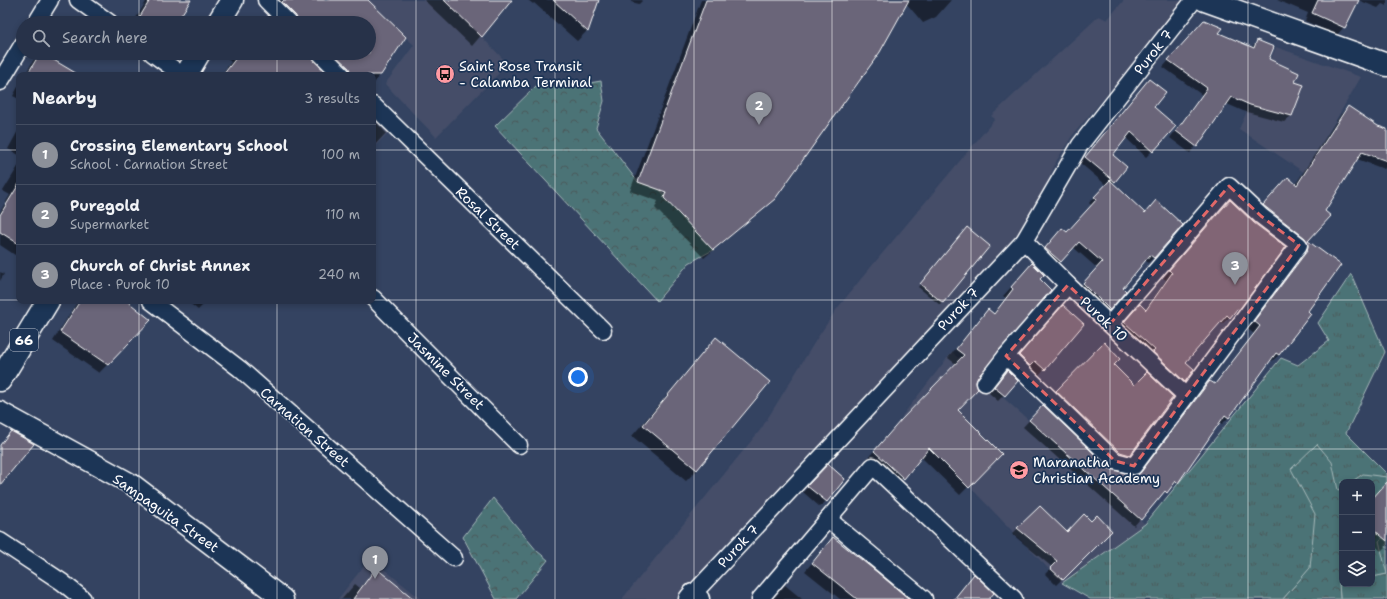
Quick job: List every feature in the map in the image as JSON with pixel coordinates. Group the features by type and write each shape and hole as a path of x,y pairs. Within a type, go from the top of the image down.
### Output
{"main road":[{"path":"222,16 232,0"},
{"path":"1205,0 1387,65"},
{"path":"188,72 195,60"},
{"name":"66","path":"0,380 46,304"}],"street":[{"path":"40,16 50,0"},
{"path":"78,0 100,16"},
{"path":"266,0 282,16"},
{"name":"Purok 7","path":"694,597 1024,241 1080,145 1194,0"},
{"path":"0,82 16,56"},
{"path":"162,60 178,72"},
{"path":"327,60 339,72"},
{"name":"Rosal Street","path":"376,108 603,330"},
{"path":"1006,356 1115,460 1134,466 1299,245 1261,216 1230,186 1110,324"},
{"name":"Purok 10","path":"1024,241 1068,285 1186,396"},
{"path":"985,383 1006,356 1068,285"},
{"name":"Jasmine Street","path":"376,301 519,445"},
{"name":"Carnation Street","path":"155,304 240,369 454,558"},
{"name":"Sampaguita Street","path":"0,412 133,485 283,599"},
{"path":"760,599 873,466 1014,599"},
{"path":"828,519 924,599"},
{"path":"0,541 62,582 83,599"}],"highlighted area":[{"path":"1229,186 1261,216 1299,245 1134,466 1115,461 1006,356 1068,285 1110,324"}],"shaded area":[{"name":"Saint Rose Transit - Calamba Terminal","path":"368,0 444,0 508,64 436,137 385,84 414,45"},
{"path":"1124,0 1177,0 1184,3 1072,136 1057,160 1019,247 810,455 678,599 622,599 761,429 836,310 995,119 991,116 1099,16 1107,20"},
{"path":"1276,47 1361,77 1305,173 1239,129"},
{"path":"376,121 388,133 376,145"},
{"name":"Maranatha Christian Academy","path":"952,352 1145,524 1062,583 902,416"},
{"path":"370,558 421,599 338,599"}],"green space":[{"path":"601,81 604,101 596,128 638,182 660,190 713,250 689,263 657,301 495,126 536,86 566,87"},
{"path":"1351,274 1385,352 1346,433 1387,474 1387,482 1375,482 1375,479 1339,479 1339,535 1283,599 1090,599 1062,583 1145,524 1281,358 1298,365 1329,341 1318,323"},
{"path":"1317,444 1332,462 1339,490 1340,599 1283,599 1310,568 1315,514 1291,469"},
{"path":"1363,474 1387,477 1387,534 1379,541 1387,574 1375,576 1375,479 1356,479"},
{"path":"493,498 537,551 548,560 516,599 496,599 463,537"},
{"path":"1383,537 1387,541 1387,599 1340,599 1339,587 1375,587 1375,576 1386,574 1379,541"}],"building":[{"path":"150,0 191,0 181,16 140,16"},
{"path":"284,0 368,0 406,37 381,75 376,75 376,72 350,72 349,68 340,60 376,60 376,16 296,16 282,2"},
{"path":"444,0 512,0 482,37"},
{"path":"553,0 599,0 588,32"},
{"path":"706,0 909,0 880,52 775,199 713,250 664,198 666,192 638,182"},
{"path":"1318,0 1359,0 1345,28 1312,13"},
{"path":"1204,20 1223,28 1219,33 1254,48 1257,40 1274,47 1269,59 1299,73 1295,82 1304,85 1292,116 1250,105 1232,97 1197,147 1176,131 1207,88 1168,60"},
{"path":"36,60 54,60 74,72 29,72"},
{"path":"235,60 313,60 326,72 225,72"},
{"path":"1149,79 1166,92 1154,107 1176,126 1153,152 1131,132 1113,155 1127,167 1115,182 1085,157"},
{"path":"1348,106 1378,126 1387,129 1387,161 1362,152 1325,211 1331,216 1308,241 1341,265 1308,311 1311,314 1279,355 1276,353 1229,418 1225,415 1178,483 1176,481 1167,493 1165,491 1141,520 1029,420 1043,405 1109,468 1132,475 1137,475 1141,472 1209,382 1210,381 1215,384 1260,326 1254,321 1307,251 1308,246 1305,238 1263,205 1288,177 1297,185"},
{"path":"1110,180 1145,213 1156,200 1183,225 1154,258 1150,255 1123,288 1126,291 1110,310 1083,283 1102,262 1079,242 1061,262 1045,248 1062,228 1067,232 1097,199 1094,197"},
{"path":"16,189 16,242 0,232 0,215"},
{"path":"1230,200 1254,223 1286,247 1239,310 1237,309 1230,318 1227,315 1186,362 1194,369 1185,382 1153,352 1155,350 1124,322 1140,304 1146,310 1172,273 1169,270"},
{"path":"967,227 990,246 943,303 920,284"},
{"path":"1032,263 1044,275 1040,279 1051,290 978,377 976,382 978,389 958,410 1002,454 969,488 929,448 904,479 874,451 901,420 964,355 956,349 988,309 994,314 1013,289 1011,287"},
{"path":"78,304 131,304 151,320 108,365 60,332"},
{"path":"1063,305 1084,324 1045,370 1035,361 1030,366 1019,355"},
{"path":"716,337 770,382 697,470 643,425"},
{"path":"1104,342 1120,359 1114,365 1134,385 1147,372 1173,397 1130,455 1120,452 1056,391"},
{"path":"1007,370 1018,381 1005,396 994,387"},
{"path":"11,431 34,444 0,485 0,445"},
{"path":"828,464 845,479 827,502 807,486"},
{"path":"1387,482 1387,541 1375,531 1375,496"},
{"path":"1040,506 1067,532 1084,514 1091,521 1097,515 1112,531 1063,580 1050,568 1057,561 1017,528"},
{"path":"833,537 909,599 857,599 812,563"},
{"path":"376,568 414,599 353,599"},
{"path":"974,574 994,593 989,599 954,599"}],"place":[{"name":"Saint Rose Transit - Calamba Terminal","path":"445,74"},
{"name":"Puregold","path":"759,125"},
{"name":"Church of Christ Annex","path":"1235,285"},
{"name":"Maranatha Christian Academy","path":"1019,470"},
{"name":"Crossing Elementary School","path":"375,579"}]}
